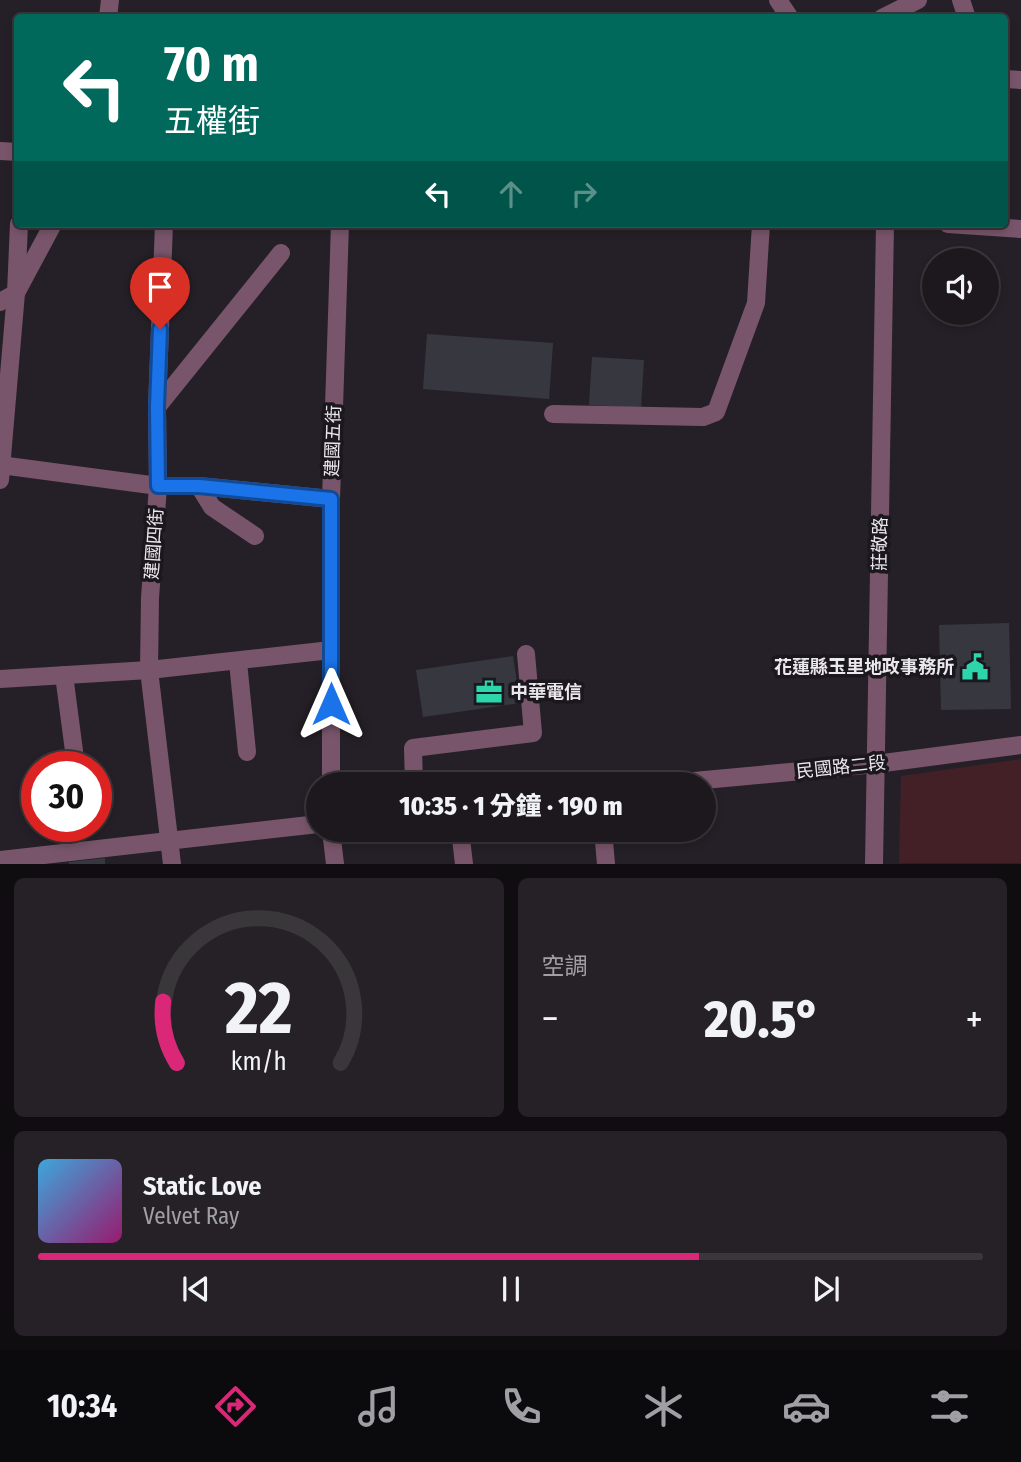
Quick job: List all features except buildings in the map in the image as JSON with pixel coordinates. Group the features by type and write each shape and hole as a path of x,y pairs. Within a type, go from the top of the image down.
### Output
{"street":[{"path":"890,14 918,0"},
{"path":"19,228 1,470 158,486 199,486 331,499"},
{"path":"0,302 16,293 52,228"},
{"name":"建國四街","path":"164,228 157,407 158,486 150,598 149,670 172,863"},
{"name":"建國五街","path":"331,772 331,499 340,228"},
{"path":"553,414 703,417 716,412 756,303 761,228"},
{"name":"莊敬路","path":"874,863 885,228"},
{"path":"157,407 281,253"},
{"path":"199,486 212,507 255,536"},
{"path":"0,679 149,670 331,650"},
{"path":"414,772 413,748 533,733 526,654"},
{"path":"238,662 247,752"},
{"path":"64,675 74,751"},
{"name":"民國路二段","path":"716,779 876,764 1021,745"},
{"path":"0,860 306,825"},
{"path":"332,842 335,863"},
{"path":"461,842 464,863"},
{"path":"604,842 607,863"}],"shaded area":[{"path":"1021,759 1021,863 899,863 901,776"}],"place":[{"name":"花蓮縣玉里地政事務所","path":"975,667"},
{"name":"中華電信","path":"489,692"}],"route":[{"path":"160,329 158,486 199,486 331,499 331,704"}]}
